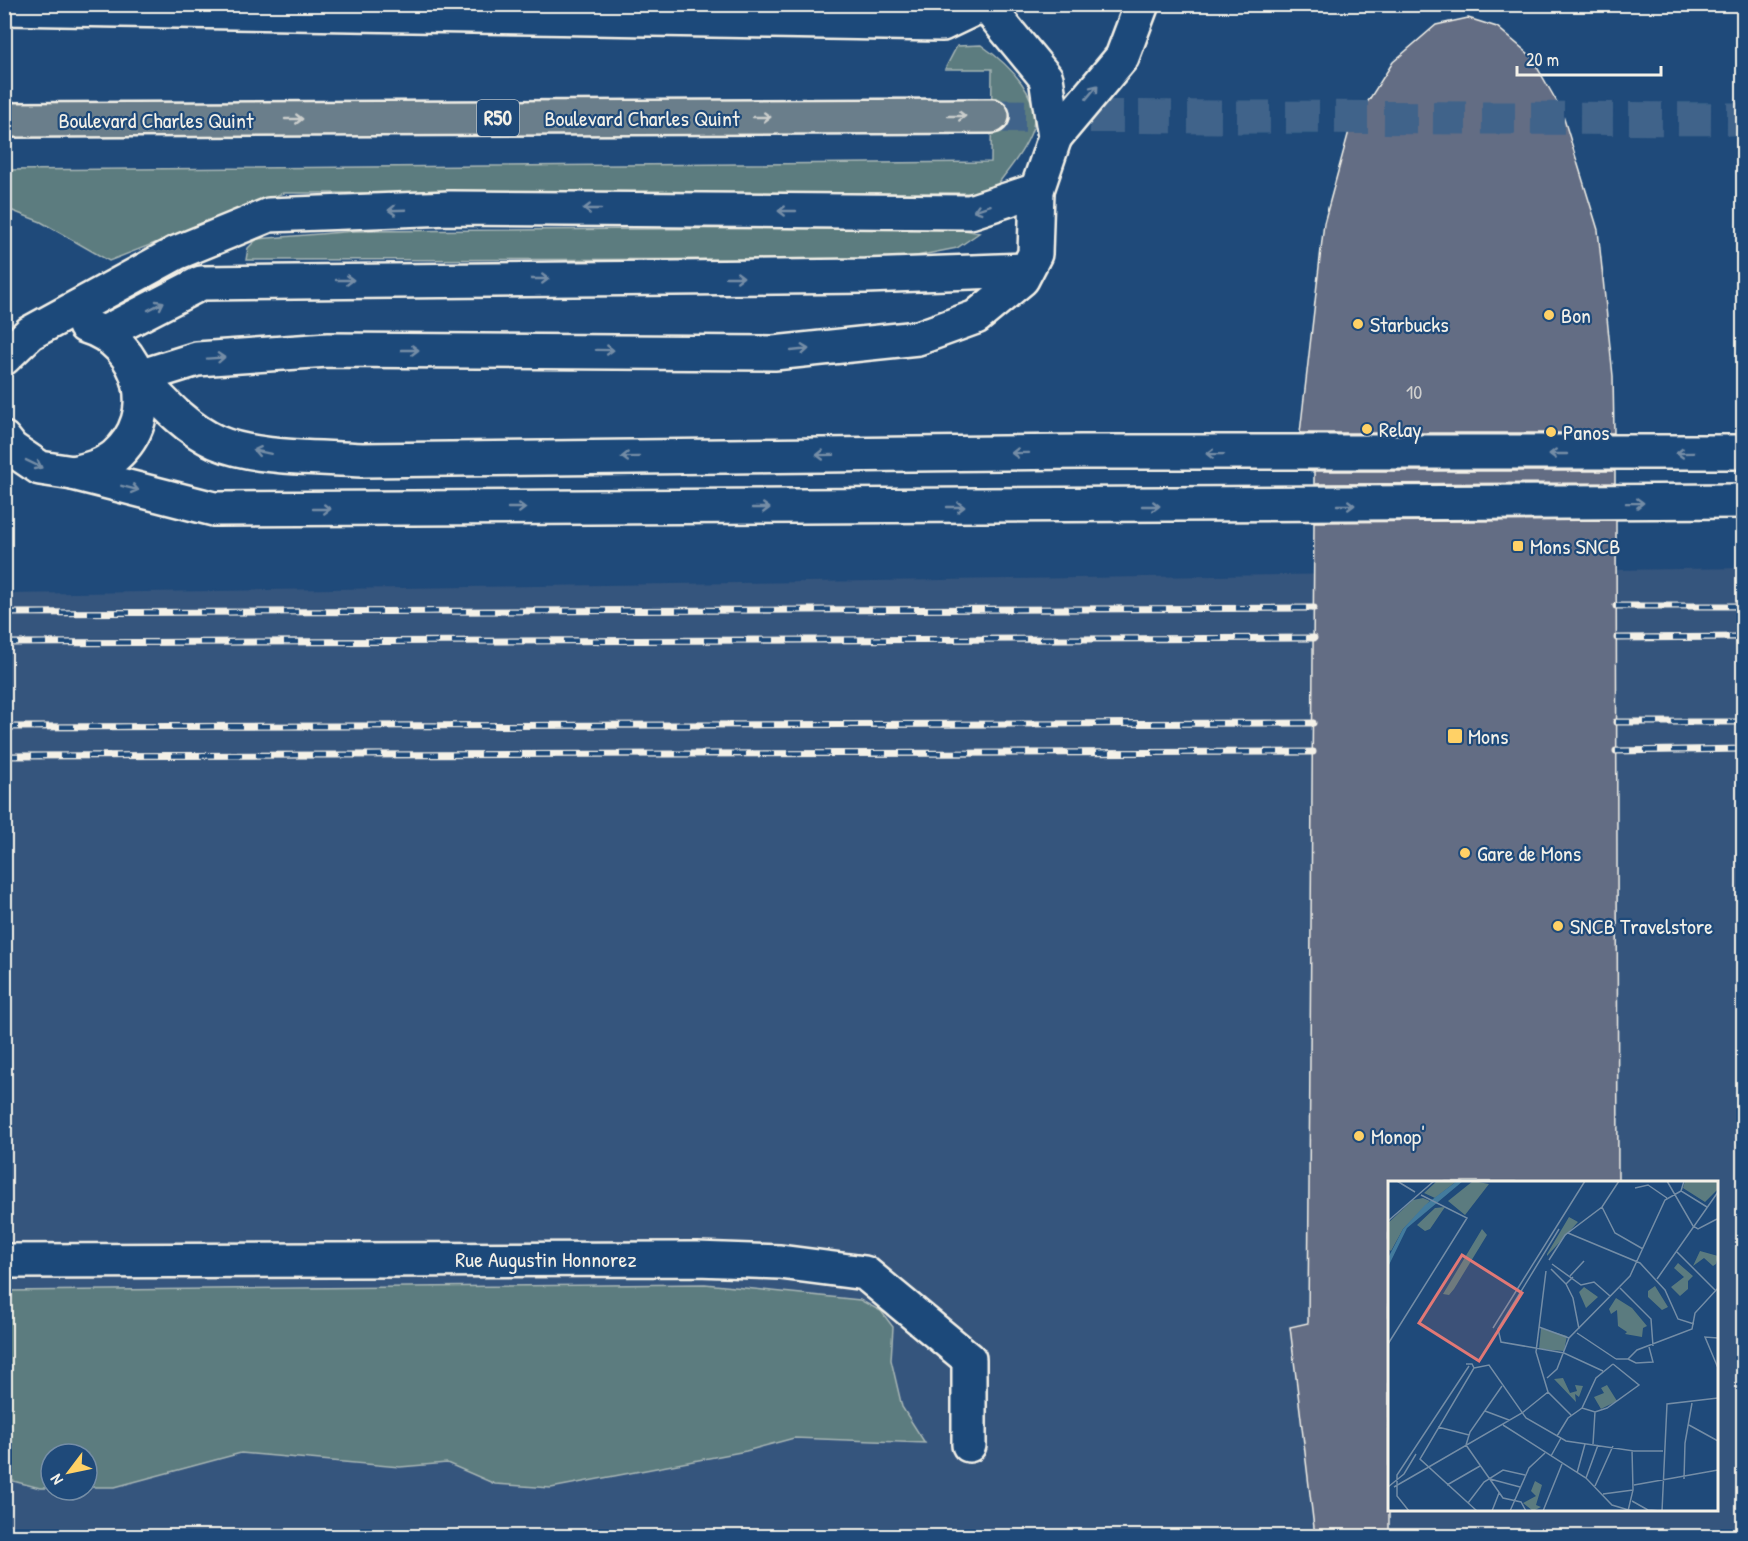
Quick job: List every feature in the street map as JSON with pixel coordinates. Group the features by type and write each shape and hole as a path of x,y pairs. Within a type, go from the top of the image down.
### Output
{"highway":[{"name":"Boulevard Charles Quint","path":"4,120 992,116"}],"street":[{"path":"4,8 942,24 985,4 1046,78 1055,137"},
{"path":"139,377 197,359 328,350 774,353 918,338 976,317 1022,279 1035,254 1037,190 1055,137 1122,57 1142,4"},
{"path":"4,358 17,325 176,253 269,215 450,208 970,212 1037,190"},
{"path":"104,333 201,283 866,276 1026,270"},
{"path":"17,325 49,326 68,323 86,326 104,333 120,344 139,377 173,412 218,442 269,454 362,460 1082,452 1743,452"},
{"path":"73,473 95,468 114,457 129,441 139,421 142,399 139,377"},
{"path":"4,438 12,449 40,468 73,473 214,509 1743,501"},
{"name":"Rue Augustin Honnorez","path":"4,1262 697,1258 780,1262 865,1273 969,1359 969,1445"}],"shaded area":[{"path":"1743,568 1743,1536 5,1536 4,594"}],"green space":[{"path":"981,45 1002,62 1022,83 1033,108 1034,122 1026,143 991,193 283,193 109,261 41,222 5,208 4,170 991,162 992,69 945,69 957,46"},
{"path":"950,227 979,233 957,248 901,259 246,260 248,248 257,239 356,231"},
{"path":"705,1284 860,1300 881,1311 893,1327 891,1360 902,1407 925,1443 794,1438 746,1451 551,1488 495,1484 447,1463 400,1467 241,1453 115,1487 99,1487 99,1442 39,1442 39,1488 5,1479 5,1291"}],"building":[{"path":"1468,18 1497,27 1530,55 1561,109 1598,230 1613,376 1614,433 1300,433 1324,223 1349,131 1393,62 1436,25"},
{"path":"1308,471 1615,471 1615,483 1314,484 1314,472"},
{"name":"Gare de Mons","path":"1616,520 1618,1181 1388,1181 1389,1536 1315,1536 1290,1327 1308,1323 1314,522"}],"tunnel":[{"path":"992,116 1744,119"}],"railway":[{"path":"1616,606 1744,606"},
{"path":"4,613 1314,608"},
{"path":"1617,638 1744,637"},
{"path":"4,643 1314,638"},
{"path":"1616,722 1744,722"},
{"path":"4,727 1313,723"},
{"path":"1616,751 1744,749"},
{"path":"4,756 1313,752"}],"place":[{"name":"Bon","path":"1549,315"},
{"name":"Starbucks","path":"1358,324"},
{"name":"Relay","path":"1367,429"},
{"name":"Panos","path":"1551,432"},
{"name":"Mons SNCB","path":"1518,546"},
{"name":"Mons","path":"1455,736"},
{"name":"Gare de Mons","path":"1465,853"},
{"name":"SNCB Travelstore","path":"1558,926"},
{"name":"Monop'","path":"1359,1136"}]}
